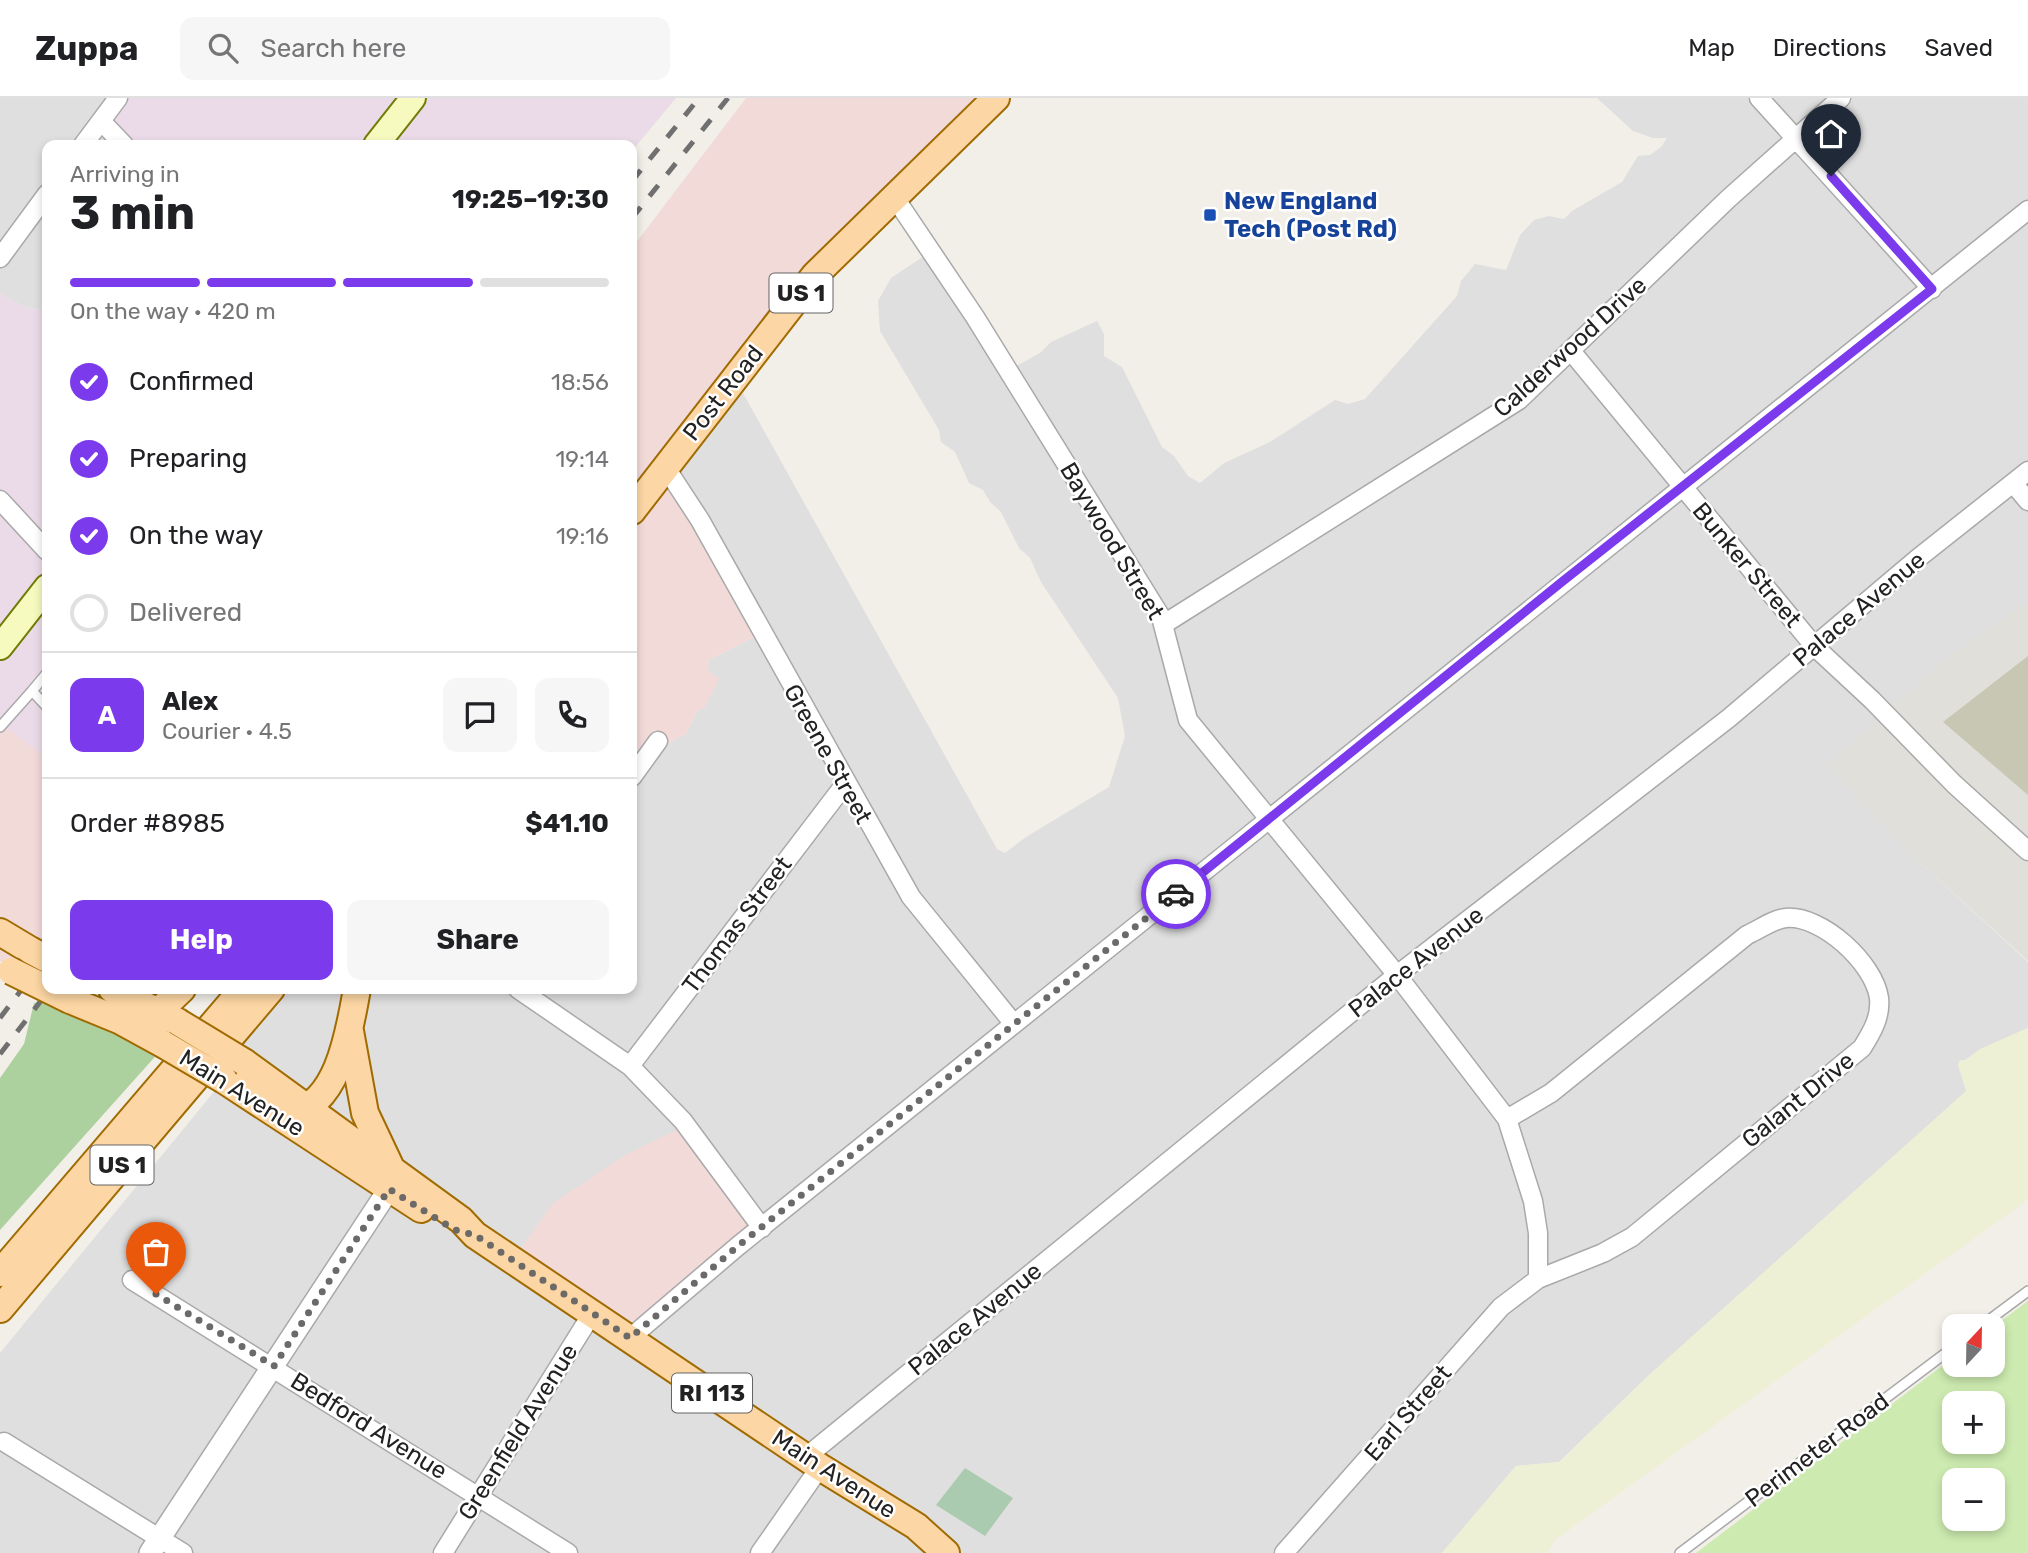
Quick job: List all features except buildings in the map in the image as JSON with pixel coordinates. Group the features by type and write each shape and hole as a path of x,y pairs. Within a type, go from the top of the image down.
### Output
{"main road":[{"path":"380,140 413,98"},
{"name":"Post Road","path":"637,505 815,275 996,98"},
{"path":"0,647 42,593"},
{"path":"0,932 39,954"},
{"name":"Main Avenue","path":"5,968 42,986"},
{"name":"Main Avenue","path":"58,994 121,1021 157,1041 461,1220 475,1235 813,1462 916,1526 946,1553"},
{"name":"Main Avenue","path":"121,994 168,1017 244,1062 307,1107 390,1178"},
{"path":"157,1041 180,994"},
{"name":"US 1","path":"0,1309 234,1017 241,994"},
{"name":"US 1","path":"0,1273 234,1017 264,994"},
{"path":"262,1105 293,1112 307,1107 327,1088 351,1031 356,994"},
{"path":"351,1031 365,1113 390,1178"}],"street":[{"path":"87,140 118,98"},
{"path":"1759,98 1932,289"},
{"name":"Calderwood Drive","path":"1164,624 1519,400 1728,199 1841,98"},
{"path":"101,121 119,140"},
{"name":"Baywood Street","path":"894,195 997,352 1164,624 1188,720 1397,975 1507,1119 1533,1201 1538,1233 1538,1279"},
{"path":"0,258 42,201"},
{"path":"630,1338 1014,1024 2028,210"},
{"name":"Bunker Street","path":"1572,351 1815,647 1954,784 2028,851"},
{"name":"Greene Street","path":"666,468 700,520 845,784 911,897 1014,1024"},
{"name":"Palace Avenue","path":"760,1553 813,1462 1397,975 1729,719 1917,559 2028,471"},
{"path":"2013,483 2028,501"},
{"path":"0,500 42,546"},
{"path":"637,770 658,741"},
{"name":"Thomas Street","path":"630,1066 845,784"},
{"name":"Galant Drive","path":"1507,1119 1550,1093 1747,935 1785,917 1801,919 1845,944 1866,968 1876,987 1879,1017 1862,1048 1847,1062 1812,1087 1632,1237 1603,1253 1538,1279"},
{"path":"532,994 630,1066 683,1121 762,1228"},
{"path":"155,1546 274,1366 390,1178"},
{"name":"Earl Street","path":"1284,1553 1501,1307 1538,1279"},
{"name":"Bedford Avenue","path":"132,1280 274,1366 568,1553"},
{"name":"Greenfield Avenue","path":"443,1553 593,1312"},
{"path":"4,1442 155,1546 183,1553"}],"lane":[{"path":"0,727 42,679"},
{"path":"32,691 42,702"},
{"path":"1997,1314 2028,1291"},
{"name":"Perimeter Road","path":"1680,1553 1942,1356"}],"shaded area":[{"path":"0,98 128,98 107,130 116,140 42,140 42,310 24,307 0,293"},
{"path":"128,98 676,98 637,145 637,140 116,140 107,130"},
{"path":"746,98 987,98 930,148 674,460 730,560 760,634 709,660 707,670 719,679 705,707 697,711 686,734 669,743 637,785 637,241"},
{"path":"1597,98 2028,98 2028,602 1828,765 1913,856 2028,962 2028,1028 1981,1049 1958,1065 1967,1091 1648,1376 1559,1462 1516,1466 1442,1553 0,1553 0,1353 217,1088 203,1074 270,994 637,994 637,785 669,743 686,734 697,711 709,660 760,634 730,559 674,460 734,377 997,849 1005,853 1026,837 1109,787 1125,736 1118,698 1041,582 1030,558 1019,548 1001,512 990,502 983,490 969,483 955,452 941,442 939,430 880,331 878,301 891,278 930,252 1011,369 1040,353 1051,342 1097,321 1104,334 1104,356 1122,367 1162,447 1174,456 1188,476 1200,483 1224,463 1270,442 1335,400 1348,404 1365,399 1457,296 1461,281 1475,264 1506,270 1520,235 1534,220 1549,216 1564,219 1572,211 1622,182 1638,156 1650,155 1661,147 1667,138 1653,138 1633,131"},
{"path":"0,293 24,307 42,310 42,755 0,723"},
{"path":"2028,602 2028,961 1913,856 1828,765 1951,655"},
{"path":"42,624 42,976 25,974 0,961 0,687"},
{"path":"2028,656 2028,795 1943,722"},
{"path":"2028,1028 2028,1198 2022,1204 1555,1540 1548,1553 1442,1553 1516,1466 1560,1462 1648,1376 1966,1091 1958,1065 1960,1060 1967,1060 1980,1049"},
{"path":"687,1125 762,1223 624,1338 508,1267 553,1203 624,1156"}],"green space":[{"path":"34,1003 67,1005 161,1050 0,1230 0,1078 24,1044"},
{"path":"2028,1301 2028,1553 1696,1553 1942,1366 1942,1377 2006,1377 2006,1317"},
{"path":"965,1468 1013,1498 985,1536 936,1505"}],"railway":[{"path":"637,175 699,98"},
{"path":"637,212 728,98"},
{"path":"0,1018 42,963"},
{"path":"0,1054 46,994"}],"way so far":[{"path":"156,1294 274,1366 389,1189 455,1230 475,1235 630,1338 738,1246 1176,894"}],"place":[{"name":"New England Tech (Post Rd)","path":"1210,215"}],"route":[{"path":"1176,894 1563,581 1932,289 1831,176"}]}
